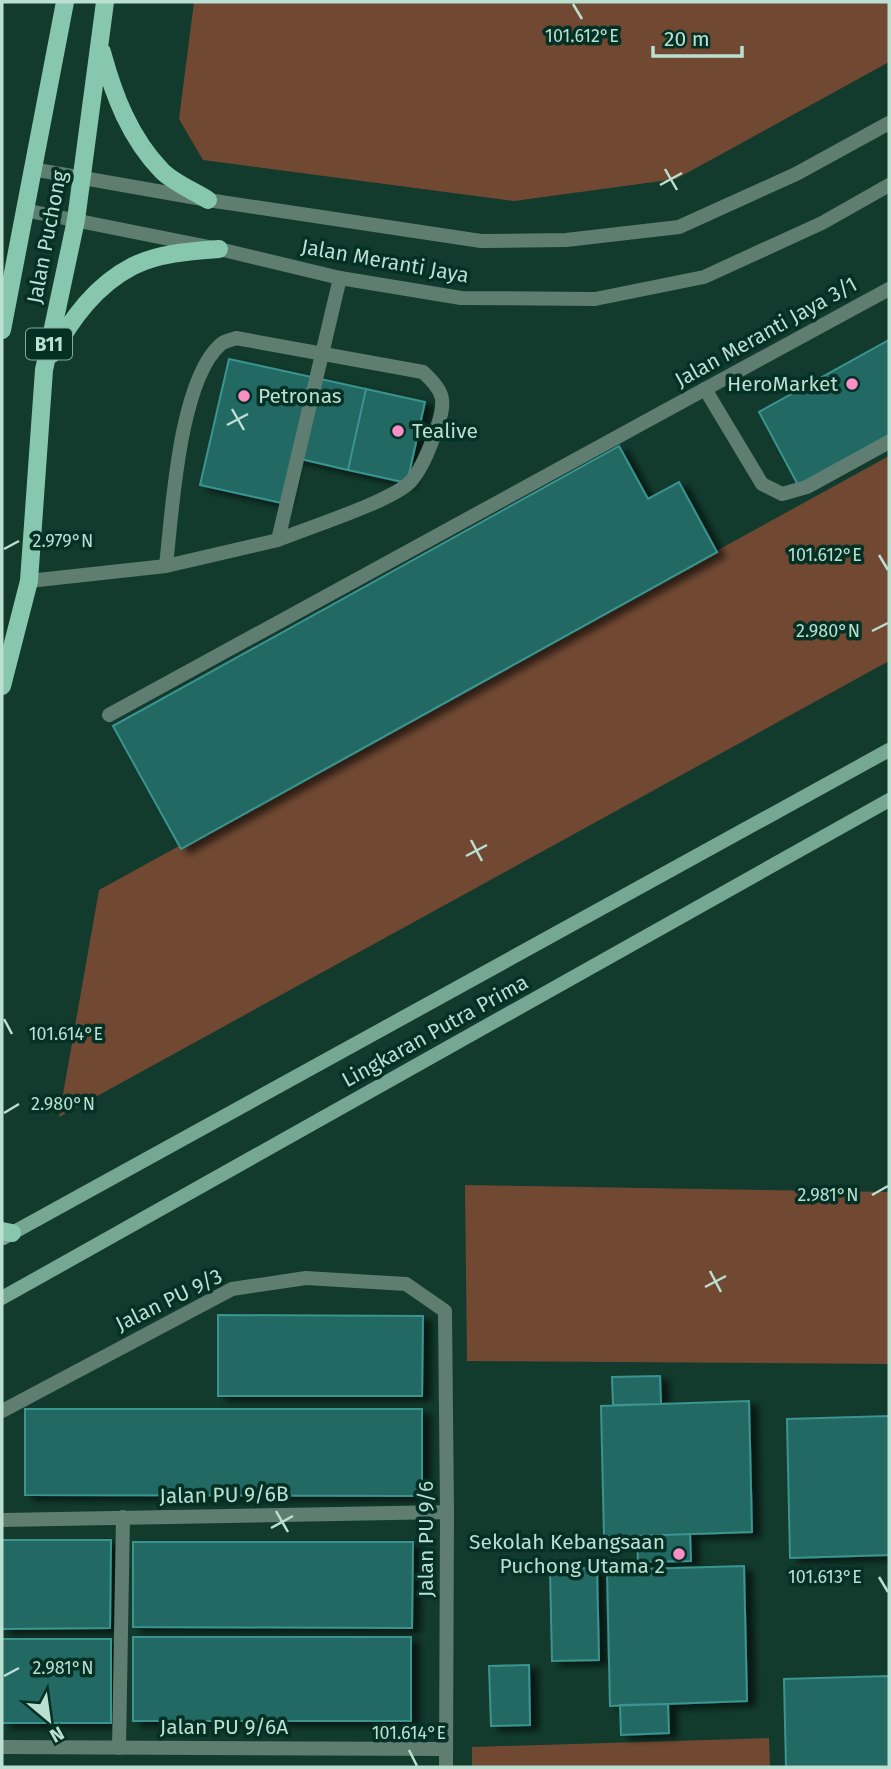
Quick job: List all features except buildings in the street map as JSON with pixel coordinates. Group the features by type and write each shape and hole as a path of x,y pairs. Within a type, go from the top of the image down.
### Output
{"main road":[{"name":"Jalan Puchong","path":"2,330 65,2"},
{"name":"Jalan Puchong","path":"2,686 29,581 44,370 76,220 105,2"},
{"path":"99,42 111,87 133,134 164,173 208,200"},
{"path":"44,370 69,323 96,292 134,265 177,253 219,249"},
{"name":"Lingkaran Putra Prima","path":"5,1234 889,750"},
{"name":"Lingkaran Putra Prima","path":"2,1298 889,800"}],"street":[{"name":"Jalan Meranti Jaya","path":"32,169 208,200 481,241 566,240 679,227 796,174 889,122"},
{"name":"Jalan Meranti Jaya","path":"24,209 219,249 340,278 461,298 595,299 704,277 822,223 889,185"},
{"path":"278,540 340,278"},
{"name":"Jalan Meranti Jaya 3/1","path":"109,715 889,289"},
{"path":"29,581 166,566 278,540 389,496 411,481 431,445 444,405 438,386 423,372 236,338 222,342 205,363 192,396 178,465 166,566"},
{"path":"705,389 762,484 782,494 807,487 889,442"},
{"name":"Jalan PU 9/3","path":"2,1411 232,1289 306,1278 406,1284 445,1311"},
{"name":"Jalan PU 9/6","path":"445,1311 446,1767"},
{"name":"Jalan PU 9/6B","path":"2,1520 447,1512"},
{"path":"119,1748 123,1517"},
{"name":"Jalan PU 9/6A","path":"2,1748 446,1749"}],"shaded area":[{"path":"194,2 889,2 889,62 676,179 514,201 203,160 179,119"},
{"path":"889,456 889,661 59,1117 99,890"},
{"path":"465,1185 889,1192 889,1364 467,1361"},
{"path":"769,1738 770,1767 472,1767 472,1747"}],"place":[{"name":"HeroMarket","path":"852,384"},
{"name":"Petronas","path":"244,396"},
{"name":"Tealive","path":"398,431"},
{"name":"Sekolah Kebangsaan Puchong Utama 2","path":"679,1554"}]}
